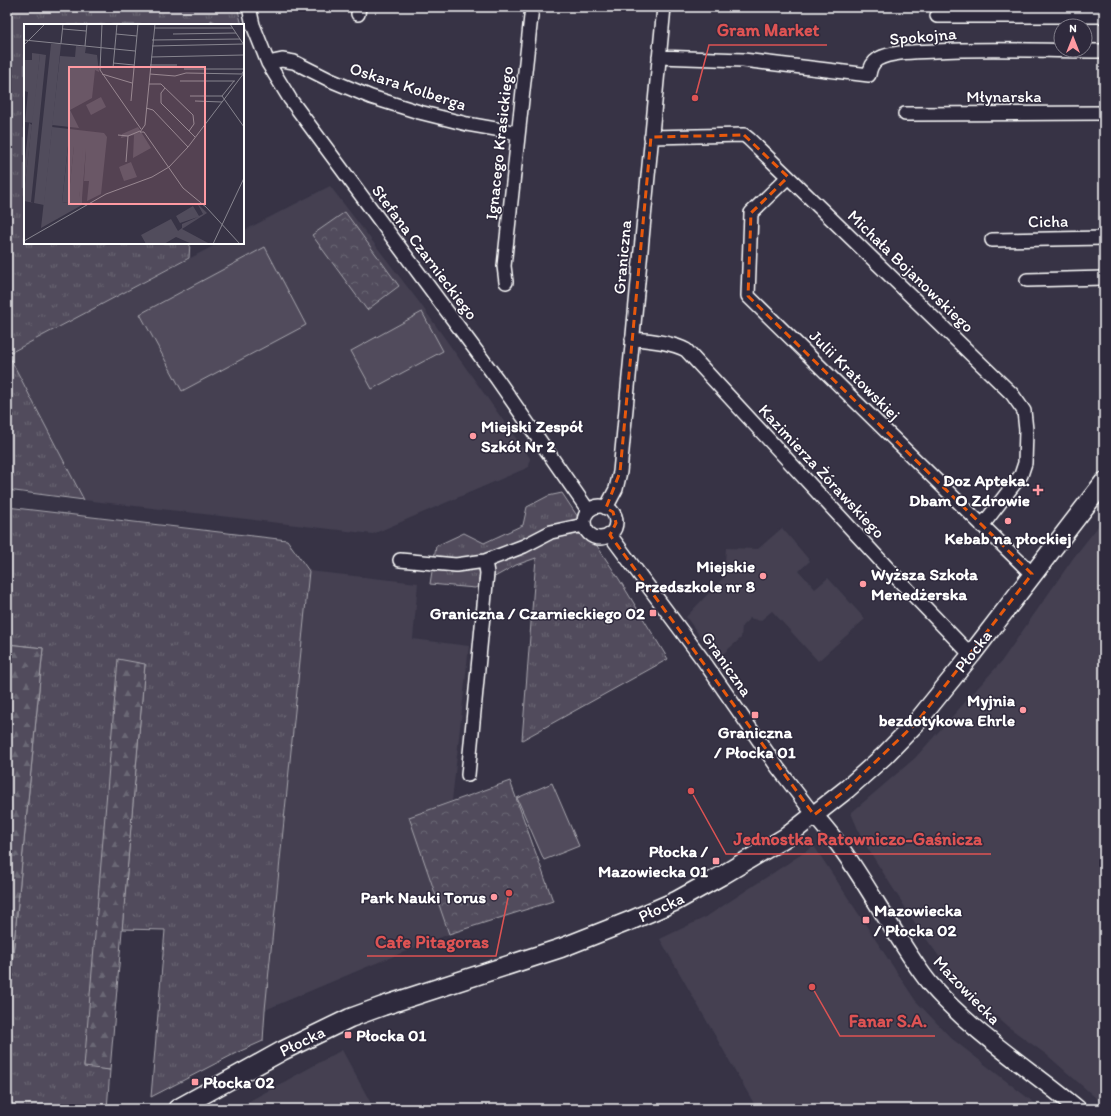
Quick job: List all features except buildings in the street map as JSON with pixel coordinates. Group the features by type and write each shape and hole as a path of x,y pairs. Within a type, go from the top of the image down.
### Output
{"main road":[{"name":"Płocka","path":"177,1109 306,1038 350,1018 561,948 676,901 721,876 779,840 841,794 916,723 971,656 1032,574 1104,482"}],"street":[{"name":"Stefana Czarnieckiego","path":"249,7 253,25 268,63 290,99 497,379 588,510"},
{"name":"Ignacego Krasickiego","path":"506,282 504,266 532,7"},
{"name":"Graniczna","path":"606,508 616,489 620,472 664,7"},
{"path":"937,16 1104,16"},
{"name":"Spokojna","path":"659,57 743,60 869,75 871,67 877,60 895,54 914,52 953,50 1104,51"},
{"name":"Oskara Kolberga","path":"268,63 282,60 294,62 330,80 371,97 419,112 467,124 518,132"},
{"name":"Młynarska","path":"905,114 1104,113"},
{"name":"Michała Bojanowskiego","path":"651,137 744,135 749,138 1012,394 1024,411 1026,430 1025,463 1021,476 982,526"},
{"name":"Julii Kratowskiej","path":"788,177 751,213 748,296 1032,574"},
{"name":"Cicha","path":"992,240 1104,238"},
{"path":"1027,280 1104,278"},
{"name":"Kazimierza Żórawskiego","path":"632,339 646,340 680,347 686,350 971,656"},
{"path":"598,506 606,508 612,512 616,523 615,528 610,535 603,538 593,537 585,530 583,520 588,510 598,506"},
{"path":"400,560 456,566 485,561 524,546 551,532 584,525"},
{"name":"Graniczna","path":"610,535 703,660 778,768 814,815"},
{"path":"468,775 487,574 485,561"},
{"name":"Mazowiecka","path":"814,815 832,834 912,959 931,985 977,1031 1048,1084 1078,1109"}],"highlighted area":[{"path":"744,135 788,177 751,213 748,296 1032,574 916,723 847,789 814,815 610,535 616,523 613,512 606,508 620,472 651,137"}],"shaded area":[{"path":"330,186 419,302 530,458 529,467 373,534 84,500 8,354 217,244 244,244 244,230"},
{"path":"1104,519 1104,1105 1047,1055 1007,1026 959,984 917,926 863,841 851,813 915,758 1001,662 1074,557"},
{"path":"782,528 810,561 799,571 815,589 828,578 865,619 818,661 772,611 760,621 750,618 742,626 741,638 717,659 686,617 724,577 726,548 758,549"},
{"path":"309,571 418,583 413,639 469,646 452,801 409,817 449,934 265,1010"},
{"path":"814,846 915,1000 951,1038 1042,1109 757,1109 660,939 706,917"},
{"path":"342,1050 374,1109 235,1109"}],"green space":[{"path":"7,7 237,7 242,24 218,24 211,20 211,24 24,24 24,244 190,244 189,258 8,354 84,500 7,490"},
{"path":"345,212 399,286 367,310 312,235"},
{"path":"265,247 306,325 182,391 140,314"},
{"path":"422,312 443,351 372,389 351,351"},
{"path":"562,493 619,579 668,659 522,740 536,558 516,565 475,588 430,584 436,546 464,533 484,543 523,525 527,507 548,496"},
{"path":"7,507 287,540 309,571 263,1041 236,1053 151,1097 165,930 122,929 145,664 84,1066 110,1070 107,1109 7,1109 7,1015 43,648 7,644"},
{"path":"7,644 43,648 7,1015"},
{"path":"118,659 145,664 110,1070 84,1067"},
{"path":"510,781 553,901 449,934 409,817"},
{"path":"552,783 579,846 544,860 517,798"}],"place":[{"name":"Gram Market","path":"695,98"},
{"name":"Miejski Zespół Szkół Nr 2","path":"473,436"},
{"name":"Doz Apteka. Dbam O Zdrowie","path":"1038,490"},
{"name":"Kebab na płockiej","path":"1008,521"},
{"name":"Miejskie Przedszkole nr 8","path":"763,576"},
{"name":"Wyższa Szkoła Menedżerska","path":"863,584"},
{"name":"Graniczna / Czarnieckiego 02","path":"653,613"},
{"name":"Myjnia bezdotykowa Ehrle","path":"1023,710"},
{"name":"Graniczna / Płocka 01","path":"755,715"},
{"name":"Jednostka Ratowniczo-Gaśnicza","path":"691,791"},
{"name":"Płocka / Mazowiecka 01","path":"716,861"},
{"name":"Cafe Pitagoras","path":"509,893"},
{"name":"Park Nauki Torus","path":"494,897"},
{"name":"Mazowiecka / Płocka 02","path":"866,920"},
{"name":"Fanar S.A.","path":"812,987"},
{"name":"Płocka 01","path":"348,1035"},
{"name":"Płocka 02","path":"195,1082"}]}
